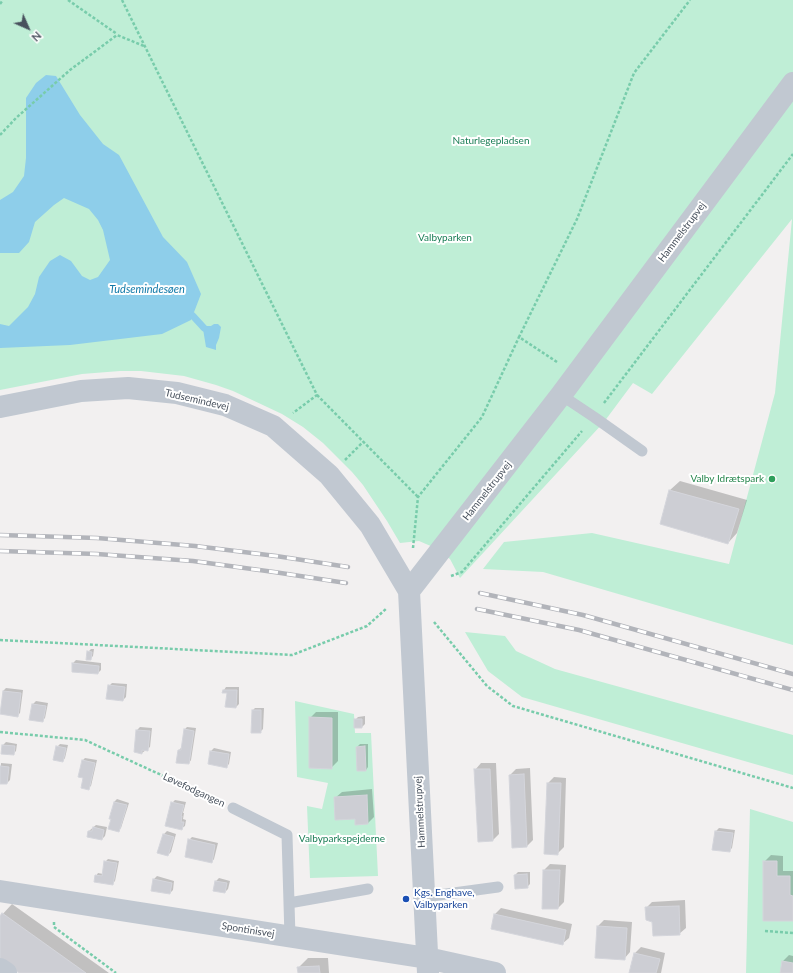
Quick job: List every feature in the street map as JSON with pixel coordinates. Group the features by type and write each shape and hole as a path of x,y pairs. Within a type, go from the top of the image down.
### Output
{"street":[{"name":"Hammelstrupvej","path":"427,966 409,591 561,395 793,84"},
{"name":"Tudsemindevej","path":"0,407 81,391 128,388 177,393 226,405 273,426 329,475 370,525 409,591"},
{"name":"Spontinisvej","path":"0,891 290,937 427,966 495,973"},
{"path":"0,969 6,973"}],"lane":[{"path":"561,395 642,451"},
{"name":"Løvefodgangen","path":"233,808 287,835 290,937"},
{"path":"424,897 498,887"},
{"path":"289,903 368,890"}],"path":[{"path":"0,4 3,0"},
{"path":"68,0 117,35 144,46"},
{"path":"122,0 316,395 418,497"},
{"path":"412,552 418,497 482,417 519,336 577,219 634,73 690,0"},
{"path":"0,135 16,118 70,70 117,35"},
{"path":"449,576 462,572 594,417 793,154"},
{"path":"519,336 576,375"},
{"path":"273,426 289,417 316,395"},
{"path":"0,640 292,655 366,626 409,591"},
{"path":"431,619 487,686 513,706 793,788"},
{"name":"Løvefodgangen","path":"0,732 85,740 233,808"},
{"path":"56,900 54,927 116,973"},
{"path":"765,931 793,933"}],"green space":[{"name":"Valbyparken","path":"0,0 793,0 793,645 543,572 483,569 504,542 592,533 729,564 775,393 792,219 652,394 633,383 604,422 460,578 450,559 433,547 419,541 400,543 363,485 323,443 303,427 282,414 233,391 184,376 141,371 82,374 0,390"},
{"path":"465,632 505,636 516,651 555,669 793,735 793,775 522,697 488,671"},
{"name":"Valbyparkspejderne","path":"295,701 354,714 355,733 371,733 378,876 310,878 307,806 322,809 328,783 297,777"},
{"path":"750,809 793,822 793,973 746,973"}],"water":[{"name":"Tudsemindesøen","path":"46,75 56,76 80,115 103,144 119,155 163,237 187,262 201,294 191,320 162,334 70,345 0,348 0,324 9,326 28,307 35,294 39,277 50,261 60,255 71,261 82,276 90,280 98,277 110,260 103,230 98,220 89,209 64,198 35,222 29,242 19,253 0,253 0,200 13,192 24,176 26,158 26,98 36,83"},
{"path":"218,324 221,327 216,350 206,347 203,329 205,326 211,326"}],"building":[{"path":"669,490 739,509 728,544 660,524"},
{"path":"87,651 92,652 91,660 86,660"},
{"path":"72,663 99,666 98,674 72,672"},
{"path":"108,685 125,687 123,701 106,699"},
{"path":"223,690 237,690 236,708 225,707 227,693 222,693"},
{"path":"3,691 21,693 18,717 0,714"},
{"path":"32,704 46,706 43,722 29,720"},
{"path":"252,710 261,710 261,733 251,733"},
{"path":"309,717 332,718 332,769 309,768"},
{"path":"354,719 362,719 362,728 354,728"},
{"path":"184,729 194,731 189,764 176,763 178,750 181,750"},
{"path":"136,730 150,731 148,751 142,750 142,754 134,752"},
{"path":"2,745 15,746 14,755 1,754"},
{"path":"56,746 66,748 63,762 53,760"},
{"path":"365,746 366,771 357,771 356,747"},
{"path":"210,751 229,754 227,768 208,764"},
{"path":"82,760 95,763 89,790 81,788 83,778 78,777"},
{"path":"0,766 9,767 7,784 0,784"},
{"path":"474,769 490,769 493,841 478,842"},
{"path":"524,774 527,847 512,848 509,775"},
{"path":"547,783 561,783 558,855 544,854"},
{"name":"Valbyparkspejderne","path":"367,795 368,824 355,825 355,819 335,820 334,797"},
{"path":"114,802 127,805 119,832 108,829"},
{"path":"171,802 184,805 181,816 181,822 184,822 182,830 165,826"},
{"path":"93,827 104,830 102,840 87,837 88,831 92,831"},
{"path":"715,831 733,833 730,852 712,850"},
{"path":"163,834 174,837 168,856 157,853"},
{"path":"188,839 215,845 212,863 185,857"},
{"path":"104,861 117,863 113,885 94,882 95,875 102,876"},
{"path":"763,861 777,861 777,876 790,876 790,895 793,896 793,921 763,921"},
{"path":"543,870 560,870 558,909 542,909"},
{"path":"527,874 528,888 515,889 514,875"},
{"path":"153,879 172,883 170,894 151,891"},
{"path":"215,881 227,883 225,893 213,891"},
{"path":"679,906 680,935 653,936 652,922 646,920 645,907"},
{"path":"2,913 86,973 19,973 0,960 0,916"},
{"path":"494,914 566,930 563,945 491,929"},
{"path":"597,926 627,928 625,960 595,958"},
{"path":"634,953 660,959 656,973 629,973"},
{"path":"782,961 793,963 793,973 780,973"},
{"path":"319,966 320,973 298,973 297,967"}],"waterway":[{"path":"193,316 204,328"}],"railway":[{"path":"0,535 97,538 195,546 348,567"},
{"path":"0,551 97,554 193,561 346,583"},
{"path":"480,593 583,615 793,674"},
{"path":"477,609 579,630 793,690"}],"place":[{"name":"Valby Idrætspark","path":"772,479"},
{"name":"Kgs. Enghave, Valbyparken","path":"406,899"}],"park label":[{"name":"Naturlegepladsen","path":"491,141"}]}
